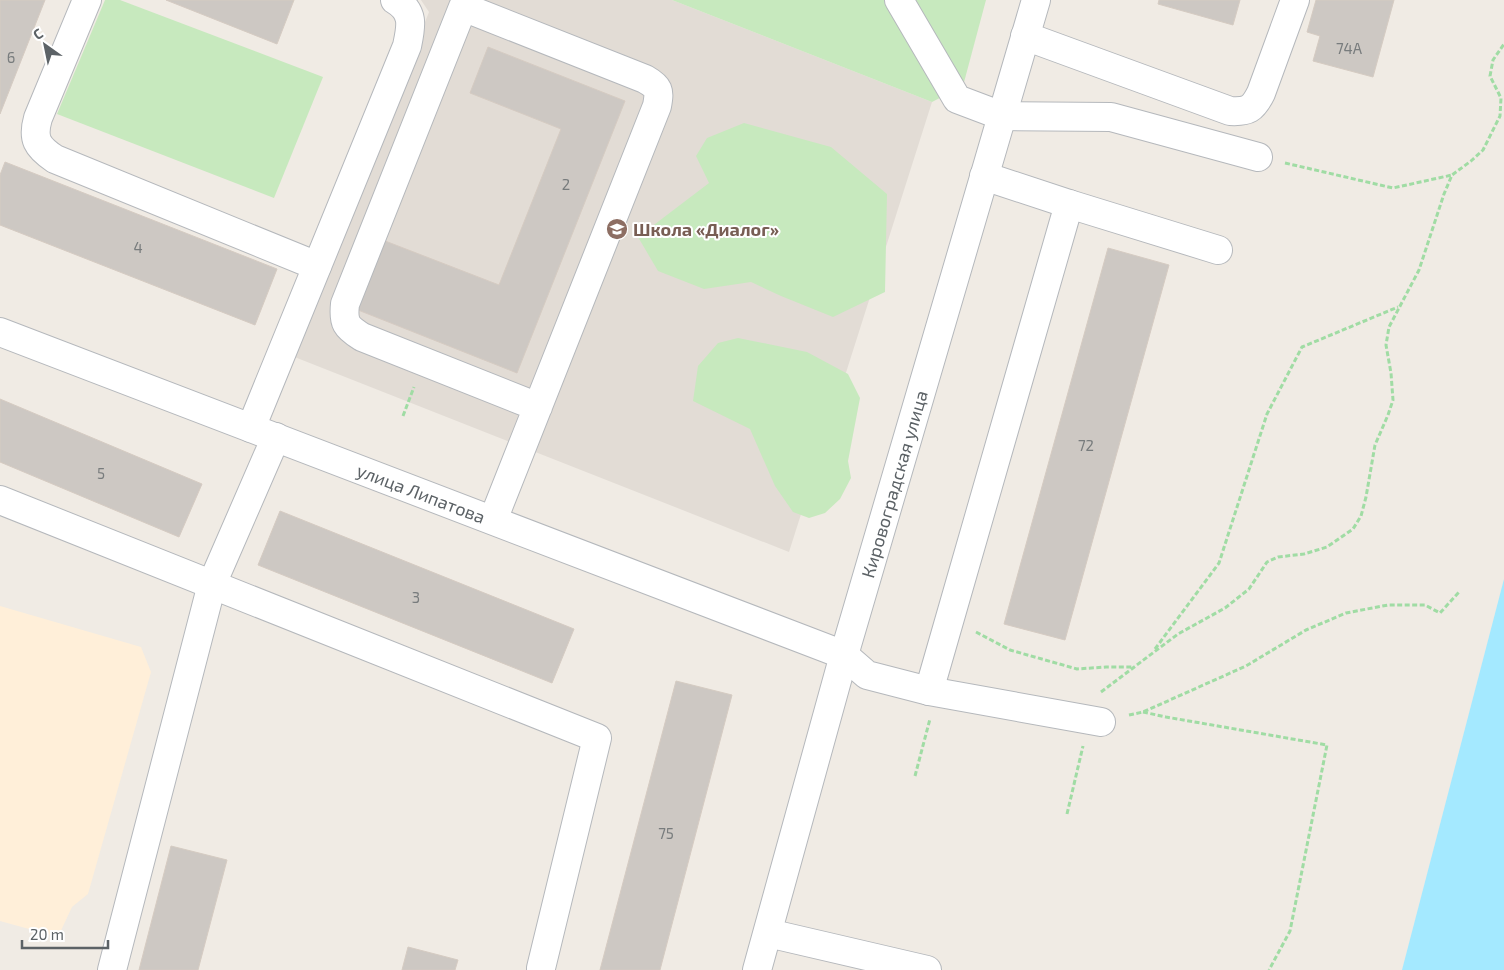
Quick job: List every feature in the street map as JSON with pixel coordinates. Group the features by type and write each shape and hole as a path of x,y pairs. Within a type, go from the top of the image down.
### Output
{"street":[{"path":"86,0 34,131 37,142 44,152 55,159 317,266"},
{"path":"112,970 212,584 264,432 317,266 408,46 412,22 403,4 396,0"},
{"path":"899,0 957,99 1002,116 1111,117 1258,156"},
{"name":"Кировоградская улица","path":"758,970 844,655 1036,0"},
{"path":"1025,36 1230,111 1243,112 1254,105 1261,93 1295,0"},
{"path":"493,520 538,407 657,106 659,94 655,85 645,78 454,3 345,304 343,319 351,330 362,337 538,407"},
{"path":"984,176 1218,250"},
{"path":"933,691 950,619 1070,204"},
{"name":"улица Липатова","path":"0,332 844,655 866,674 933,691 1093,720"},
{"path":"0,500 598,738 541,968"},
{"path":"768,933 927,970"}],"path":[{"path":"1258,156 1393,188 1452,175 1483,150 1500,116 1501,98 1490,76 1494,60 1504,44"},
{"path":"1066,814 1093,720 1097,695 1178,634 1225,608 1249,589 1267,562 1278,557 1304,554 1327,547 1353,529 1361,516 1375,445 1393,400 1386,345 1389,327 1398,307 1406,298 1419,270 1452,175"},
{"path":"1151,653 1219,563 1267,414 1302,347 1398,307"},
{"path":"402,416 408,402"},
{"path":"1093,720 1144,712 1246,666 1306,630 1346,612 1388,605 1425,605 1440,613 1459,592"},
{"path":"950,619 1010,650 1077,669 1133,667"},
{"path":"915,776 933,691"},
{"path":"1144,712 1327,745 1290,932 1269,970"}],"shaded area":[{"name":"Школа «Диалог»","path":"421,0 672,0 932,102 789,552 292,356 429,12"},
{"path":"0,606 141,647 151,672 88,894 72,907 58,937 0,921"}],"green space":[{"path":"105,0 120,0 323,77 274,198 57,114"},
{"path":"672,0 986,0 963,86 932,102"},
{"path":"744,123 831,147 887,194 885,292 833,317 751,282 704,289 658,271 638,237 709,183 696,156 707,138"},
{"path":"738,338 807,352 848,374 860,398 848,461 851,478 840,499 825,513 809,518 793,512 775,486 750,429 693,401 698,366 718,343"}],"water":[{"path":"1504,579 1504,970 1402,970"}],"building":[{"path":"0,0 45,0 0,114"},
{"path":"166,0 294,0 277,44"},
{"path":"1159,0 1240,0 1233,25 1158,4"},
{"path":"1316,0 1394,0 1373,77 1313,61 1320,36 1307,32"},
{"path":"488,47 625,101 517,373 353,308 380,239 499,285 561,129 470,93"},
{"path":"5,162 277,269 255,325 0,225 0,175"},
{"path":"1108,248 1169,265 1065,640 1004,624"},
{"path":"0,399 202,484 179,537 0,462"},
{"path":"280,511 574,629 552,683 258,565"},
{"path":"676,681 732,695 660,970 600,970"},
{"path":"171,846 227,860 198,970 139,970"},
{"path":"408,947 458,960 455,970 402,970"}],"place":[{"name":"Школа «Диалог»","path":"617,229"}]}
